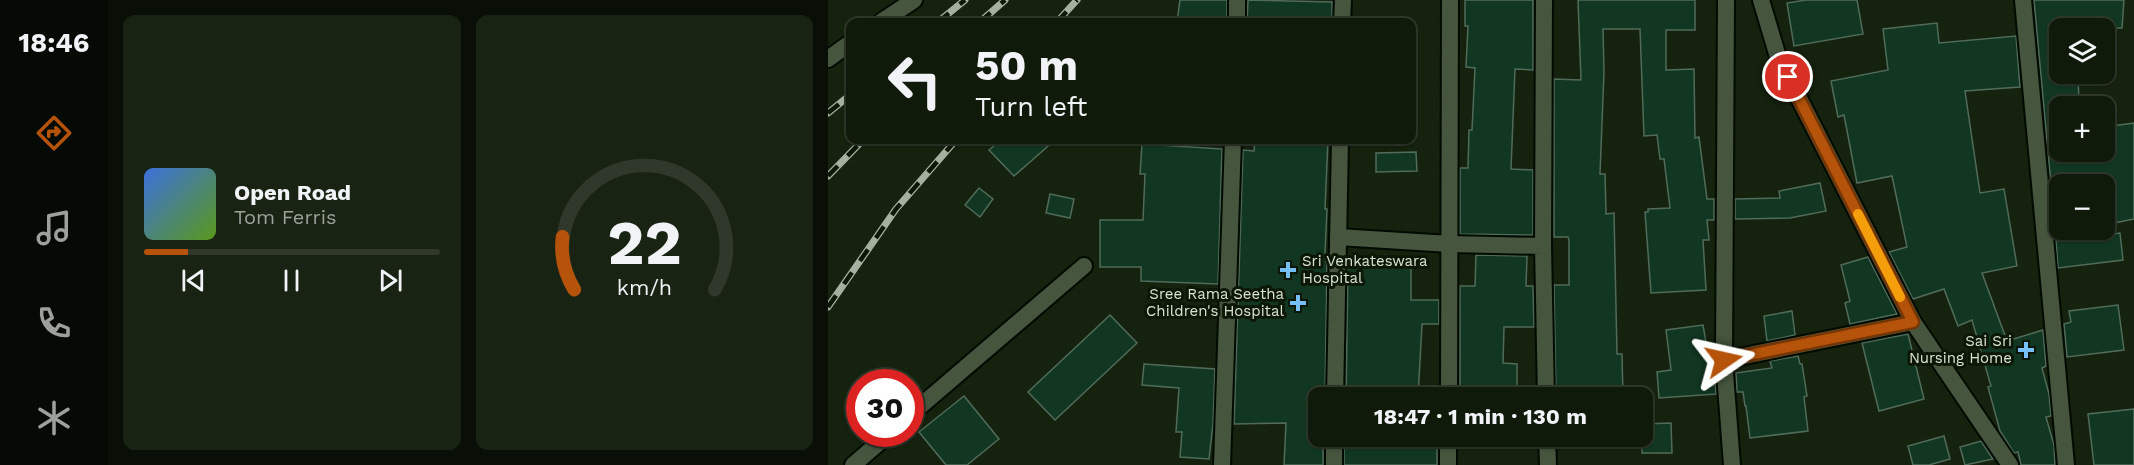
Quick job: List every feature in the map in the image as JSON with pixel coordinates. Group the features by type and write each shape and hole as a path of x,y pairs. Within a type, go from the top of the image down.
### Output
{"street":[{"path":"887,18 914,0"},
{"path":"1237,0 1237,18"},
{"path":"1342,0 1342,18"},
{"path":"1449,387 1450,0"},
{"path":"1544,0 1543,246 1546,387"},
{"path":"1726,0 1724,360 1732,465"},
{"path":"1761,0 1778,57 1913,322 2010,465"},
{"path":"2023,0 2066,465"},
{"path":"828,59 846,46"},
{"path":"1222,465 1233,144"},
{"path":"1335,387 1340,144"},
{"path":"1338,237 1450,244 1543,246"},
{"path":"924,403 1084,266"},
{"path":"1724,360 1913,322"},
{"path":"853,465 874,447"},
{"path":"1334,447 1334,465"},
{"path":"1448,447 1448,465"},
{"path":"1547,447 1548,465"}],"building":[{"path":"1180,0 1227,0 1227,18 1178,18"},
{"path":"1248,0 1332,2 1332,18 1247,18"},
{"path":"1465,0 1533,0 1533,70 1515,69 1511,169 1533,170 1533,235 1460,234 1460,168 1468,168 1475,68 1466,67 1468,26 1465,26"},
{"path":"1578,0 1695,0 1695,30 1666,30 1666,70 1694,69 1695,138 1699,137 1707,199 1714,199 1714,220 1707,220 1709,240 1703,240 1706,290 1651,293 1645,212 1648,212 1648,209 1670,208 1664,159 1660,159 1657,135 1644,136 1640,29 1603,29 1604,72 1600,174 1605,174 1606,214 1614,213 1617,354 1622,354 1623,387 1556,387 1554,285 1569,285 1569,240 1568,237 1554,237 1554,79 1581,80"},
{"path":"1806,0 1857,0 1863,34 1794,46 1787,3"},
{"path":"2034,0 2124,0 2122,28 2115,28 2115,18 2049,18 2049,84 2078,84 2079,96 2049,96 2049,162 2115,162 2115,126 2134,123 2134,219 2115,223 2115,174 2050,174"},
{"path":"1937,23 1939,43 2016,36 2020,87 1965,91 1980,193 2004,189 2017,266 1982,273 2007,341 2043,330 2046,366 2042,368 2049,394 2051,416 2046,417 2054,445 2055,465 2021,465 2018,452 2014,453 2000,431 1988,387 1991,386 1972,320 1958,326 1944,289 1913,299 1889,252 1907,247 1892,176 1857,183 1844,115 1838,117 1831,81 1888,70 1883,29"},
{"path":"996,144 1050,144 1014,176 989,150"},
{"path":"1142,144 1222,149 1218,284 1141,281 1141,267 1100,267 1100,220 1143,220 1145,174 1140,174"},
{"path":"1255,144 1328,144 1325,209 1327,209 1325,387 1308,387 1308,447 1323,447 1323,465 1284,465 1286,423 1234,424 1243,150 1254,151"},
{"path":"1416,152 1417,171 1376,172 1376,153"},
{"path":"1820,183 1826,211 1790,218 1735,219 1735,199 1780,198 1779,191"},
{"path":"979,188 993,199 980,217 965,205"},
{"path":"1050,194 1074,199 1070,218 1046,213"},
{"path":"2120,233 2123,260 2058,268 2056,241 2115,240 2115,234"},
{"path":"1476,255 1527,256 1526,286 1533,286 1534,327 1504,327 1503,363 1517,364 1517,387 1460,387 1460,286 1475,286"},
{"path":"1868,257 1897,314 1850,324 1845,303 1850,301 1841,265"},
{"path":"1348,262 1411,263 1411,300 1439,300 1439,324 1422,324 1419,387 1346,387"},
{"path":"2118,305 2124,350 2067,357 2064,324 2071,322 2069,311"},
{"path":"1792,311 1795,335 1767,341 1764,316"},
{"path":"1110,315 1137,343 1055,420 1028,392"},
{"path":"1703,325 1712,377 1715,377 1716,394 1659,398 1657,372 1671,370 1666,330"},
{"path":"1908,334 1924,399 1879,411 1862,343"},
{"path":"1798,356 1802,364 1807,396 1804,397 1808,431 1750,438 1743,392 1737,392 1736,373 1772,368 1770,361"},
{"path":"1144,364 1215,369 1209,459 1180,457 1182,432 1176,432 1179,388 1142,385"},
{"path":"964,396 999,439 967,465 946,465 924,438 924,428"},
{"path":"2134,409 2134,465 2094,465 2088,414"},
{"path":"1671,423 1672,453 1642,453 1642,447 1653,447 1653,424"},
{"path":"1944,436 1950,459 1929,465 1913,465 1908,446"},
{"path":"1981,441 1993,459 1965,465 1960,447"},
{"path":"1344,447 1437,447 1437,465 1344,465"}],"railway":[{"path":"943,18 965,0"},
{"path":"985,18 1005,0"},
{"path":"1061,18 1077,0"},
{"path":"828,113 846,98"},
{"path":"828,176 859,144"},
{"path":"828,307 896,209 953,144"}],"slow traffic":[{"path":"1858,214 1900,297"}],"place":[{"name":"Sri Venkateswara Hospital","path":"1288,270"},
{"name":"Sree Rama Seetha Children's Hospital","path":"1298,303"},
{"name":"Sai Sri Nursing Home","path":"2026,350"}],"route":[{"path":"1724,360 1913,322 1788,77"}]}
